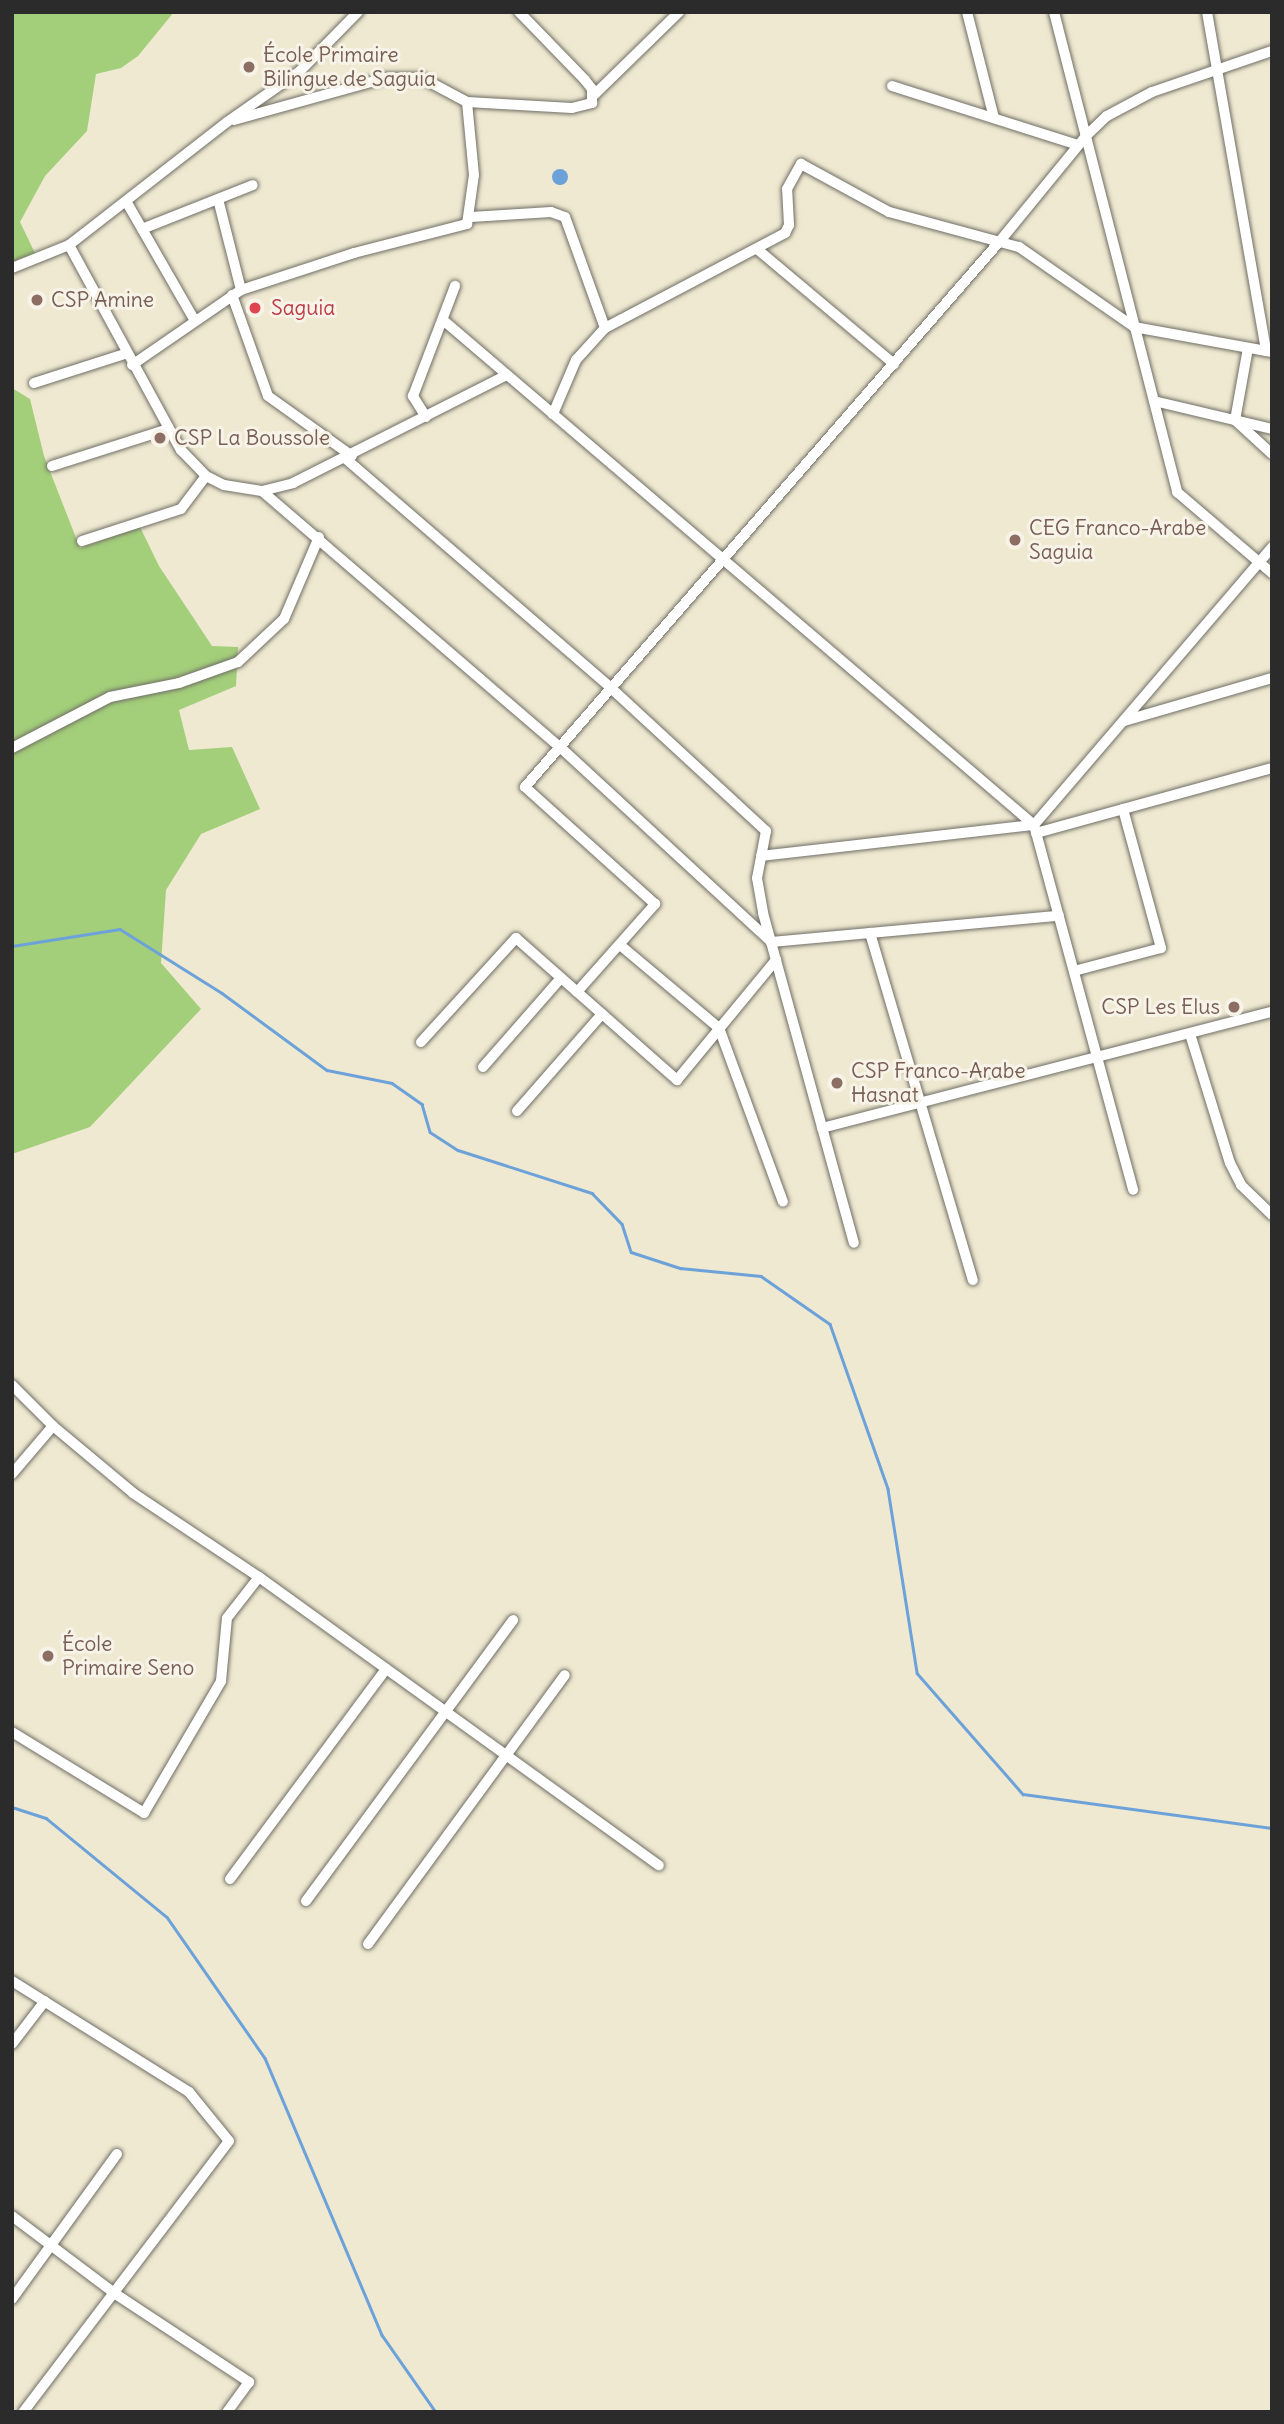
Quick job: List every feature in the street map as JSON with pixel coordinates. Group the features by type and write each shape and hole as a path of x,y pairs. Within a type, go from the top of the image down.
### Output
{"street":[{"path":"12,268 69,245 227,122 300,71 358,12"},
{"path":"227,122 385,78 422,78 467,102 587,107 594,95 679,12"},
{"path":"967,12 994,118"},
{"path":"1054,12 1081,141 1177,492 1272,573"},
{"path":"553,414 576,360 605,328 789,229 787,189 801,164 889,212 1000,241 1057,270 1134,327 1269,352 1207,12"},
{"path":"523,14 585,80 594,95"},
{"path":"578,992 655,904 525,788 1000,241 1081,141 1107,116 1152,92 1272,51"},
{"path":"892,86 994,118 1081,141"},
{"path":"132,365 236,293 354,253 443,233 467,224 471,217 474,175 467,102"},
{"path":"142,229 254,185"},
{"path":"218,199 236,293 268,396 349,458 611,688 766,831 757,878 771,942 854,1243"},
{"path":"125,201 195,321"},
{"path":"471,217 562,213 605,328"},
{"path":"69,245 125,354 168,429 206,476 262,491 319,537 560,747 771,942 1059,916"},
{"path":"757,248 894,364"},
{"path":"426,417 413,396 455,286"},
{"path":"443,320 1035,829 1133,1190"},
{"path":"1235,420 1248,348"},
{"path":"34,383 125,354"},
{"path":"262,491 293,483 349,458 505,376"},
{"path":"1154,401 1272,429"},
{"path":"1235,420 1272,454"},
{"path":"52,466 168,429"},
{"path":"82,541 181,509 206,476"},
{"path":"12,748 110,698 179,683 238,662 279,626 319,537"},
{"path":"1035,829 1122,721 1272,547"},
{"path":"1122,721 1272,678"},
{"path":"761,856 1035,829 1123,809 1272,768"},
{"path":"1074,971 1161,948 1123,809"},
{"path":"870,933 974,1280"},
{"path":"421,1042 516,938 677,1080 776,960"},
{"path":"620,945 719,1028 783,1202"},
{"path":"483,1067 561,978"},
{"path":"822,1128 1098,1060 1272,1012"},
{"path":"517,1111 602,1014"},
{"path":"1190,1034 1230,1163 1241,1185 1272,1215"},
{"path":"12,1385 53,1426 133,1493 259,1577 659,1866"},
{"path":"12,1474 53,1426"},
{"path":"12,1732 144,1812 221,1681 227,1618 259,1577"},
{"path":"306,1901 513,1620"},
{"path":"230,1879 386,1669"},
{"path":"368,1944 565,1675"},
{"path":"12,1981 189,2092 229,2141 23,2412"},
{"path":"12,2044 45,2000"},
{"path":"12,2299 117,2154"},
{"path":"12,2216 114,2293 249,2382 226,2412"}],"green space":[{"path":"12,12 174,12 138,56 121,68 96,74 87,131 45,176 20,222 35,253 12,262"},
{"path":"12,388 30,399 44,456 80,548 140,527 159,566 212,646 238,647 236,686 179,710 189,750 232,747 260,809 201,834 166,890 161,963 201,1009 90,1127 12,1154"}],"water":[{"path":"560,169 566,171 566,183 560,185 554,183 552,177 554,171"}],"waterway":[{"path":"12,946 120,929 222,993 327,1070 392,1083 422,1104 430,1132 458,1150 592,1193 622,1224 631,1252 680,1268 761,1276 830,1324 888,1489 917,1673 1023,1794 1272,1828"},
{"path":"12,1807 46,1818 167,1917 265,2058 382,2335 436,2412"}],"place":[{"name":"École Primaire Bilingue de Saguia","path":"249,67"},
{"name":"CSP Amine","path":"37,300"},
{"name":"Saguia","path":"255,308"},
{"name":"CSP La Boussole","path":"160,438"},
{"name":"CEG Franco-Arabe Saguia","path":"1015,540"},
{"name":"CSP Les Elus","path":"1234,1007"},
{"name":"CSP Franco-Arabe Hasnat","path":"837,1083"},
{"name":"École Primaire Seno","path":"48,1656"}]}
